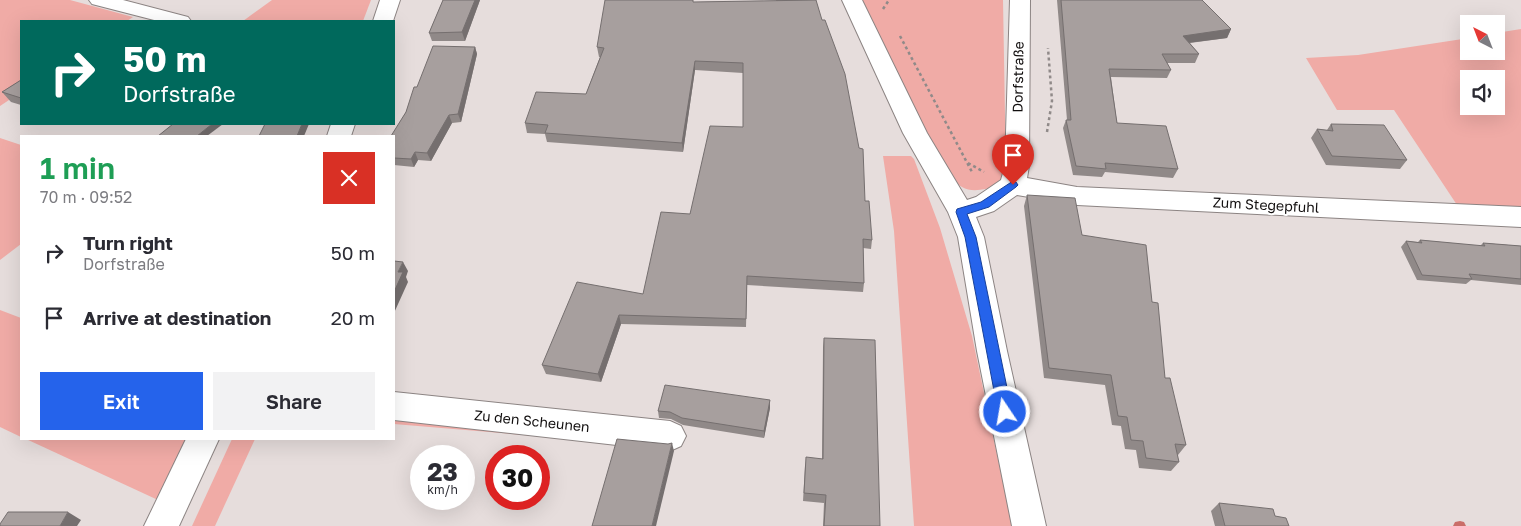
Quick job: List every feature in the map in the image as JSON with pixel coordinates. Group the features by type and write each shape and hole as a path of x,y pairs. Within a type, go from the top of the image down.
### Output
{"street":[{"path":"99,0 177,20"},
{"path":"383,20 390,0"},
{"path":"852,0 915,133 973,208 971,237 993,355 1029,526"},
{"name":"Dorfstraße","path":"1013,185 1017,166 1020,0"},
{"path":"973,208 1013,185"},
{"name":"Zum Stegepfuhl","path":"1013,185 1077,196 1521,217"},
{"name":"Zu den Scheunen","path":"395,406 670,436"},
{"path":"161,526 203,440"}],"path":[{"path":"899,33 982,191 973,208"}],"shaded area":[{"path":"0,0 70,0 133,17 128,20 20,20 20,93 0,106"},
{"path":"272,0 371,0 363,20 244,20"},
{"path":"857,0 1003,0 1006,173 996,187 970,190 962,187 952,177 923,131"},
{"path":"1521,29 1521,217 1463,214 1394,110 1337,110 1306,58 1358,55 1460,39 1460,60 1505,60 1505,32"},
{"path":"0,138 20,145 20,245 0,260"},
{"path":"883,156 911,156 914,159 940,228 972,336 1012,526 914,526 894,231"},
{"path":"0,310 20,318 20,437 0,427"},
{"path":"395,413 609,437 606,442 395,424"},
{"path":"28,440 187,440 158,500"},
{"path":"232,440 255,440 215,526 192,526"}],"building":[{"path":"443,0 475,0 462,32 429,33"},
{"path":"605,0 693,0 693,2 816,0 822,20 825,20 845,74 859,148 863,149 865,201 869,201 872,240 863,239 864,283 747,276 746,319 619,315 598,374 542,365 577,282 643,294 661,212 690,214 710,126 743,127 743,63 695,61 682,143 545,133 548,125 525,123 536,92 586,94 604,48 597,47"},
{"path":"1061,0 1202,0 1231,29 1183,36 1199,54 1162,54 1171,70 1109,69 1117,123 1166,126 1178,169 1105,163 1106,169 1076,166 1066,120 1071,120"},
{"path":"433,46 475,47 458,114 449,115 427,153 415,152 411,159 395,158 395,135 392,135 406,112 414,87 417,87"},
{"path":"20,81 20,98 2,92"},
{"path":"1331,124 1384,125 1407,160 1332,156 1317,129 1333,131"},
{"path":"172,125 211,125 198,135 159,135"},
{"path":"264,125 302,125 297,135 260,135"},
{"path":"1027,195 1075,198 1082,235 1146,245 1152,302 1158,303 1165,378 1170,378 1186,445 1175,444 1179,462 1146,458 1143,441 1131,440 1127,417 1118,416 1111,375 1049,368"},
{"path":"1420,240 1485,246 1483,243 1521,246 1521,279 1469,274 1472,279 1422,275 1406,241 1422,243"},
{"path":"395,261 403,262 398,272 403,272 395,290"},
{"path":"824,338 875,340 880,526 824,526 826,495 804,493 806,457 823,459"},
{"path":"665,385 770,400 764,431 682,418 670,412 658,411"},
{"path":"617,439 672,443 652,526 592,526"},
{"path":"1219,503 1273,509 1275,516 1286,518 1289,526 1225,526"},
{"path":"8,512 68,512 60,526 0,526"}],"route":[{"path":"1005,412 971,237 961,212 985,204 1013,185"}]}
